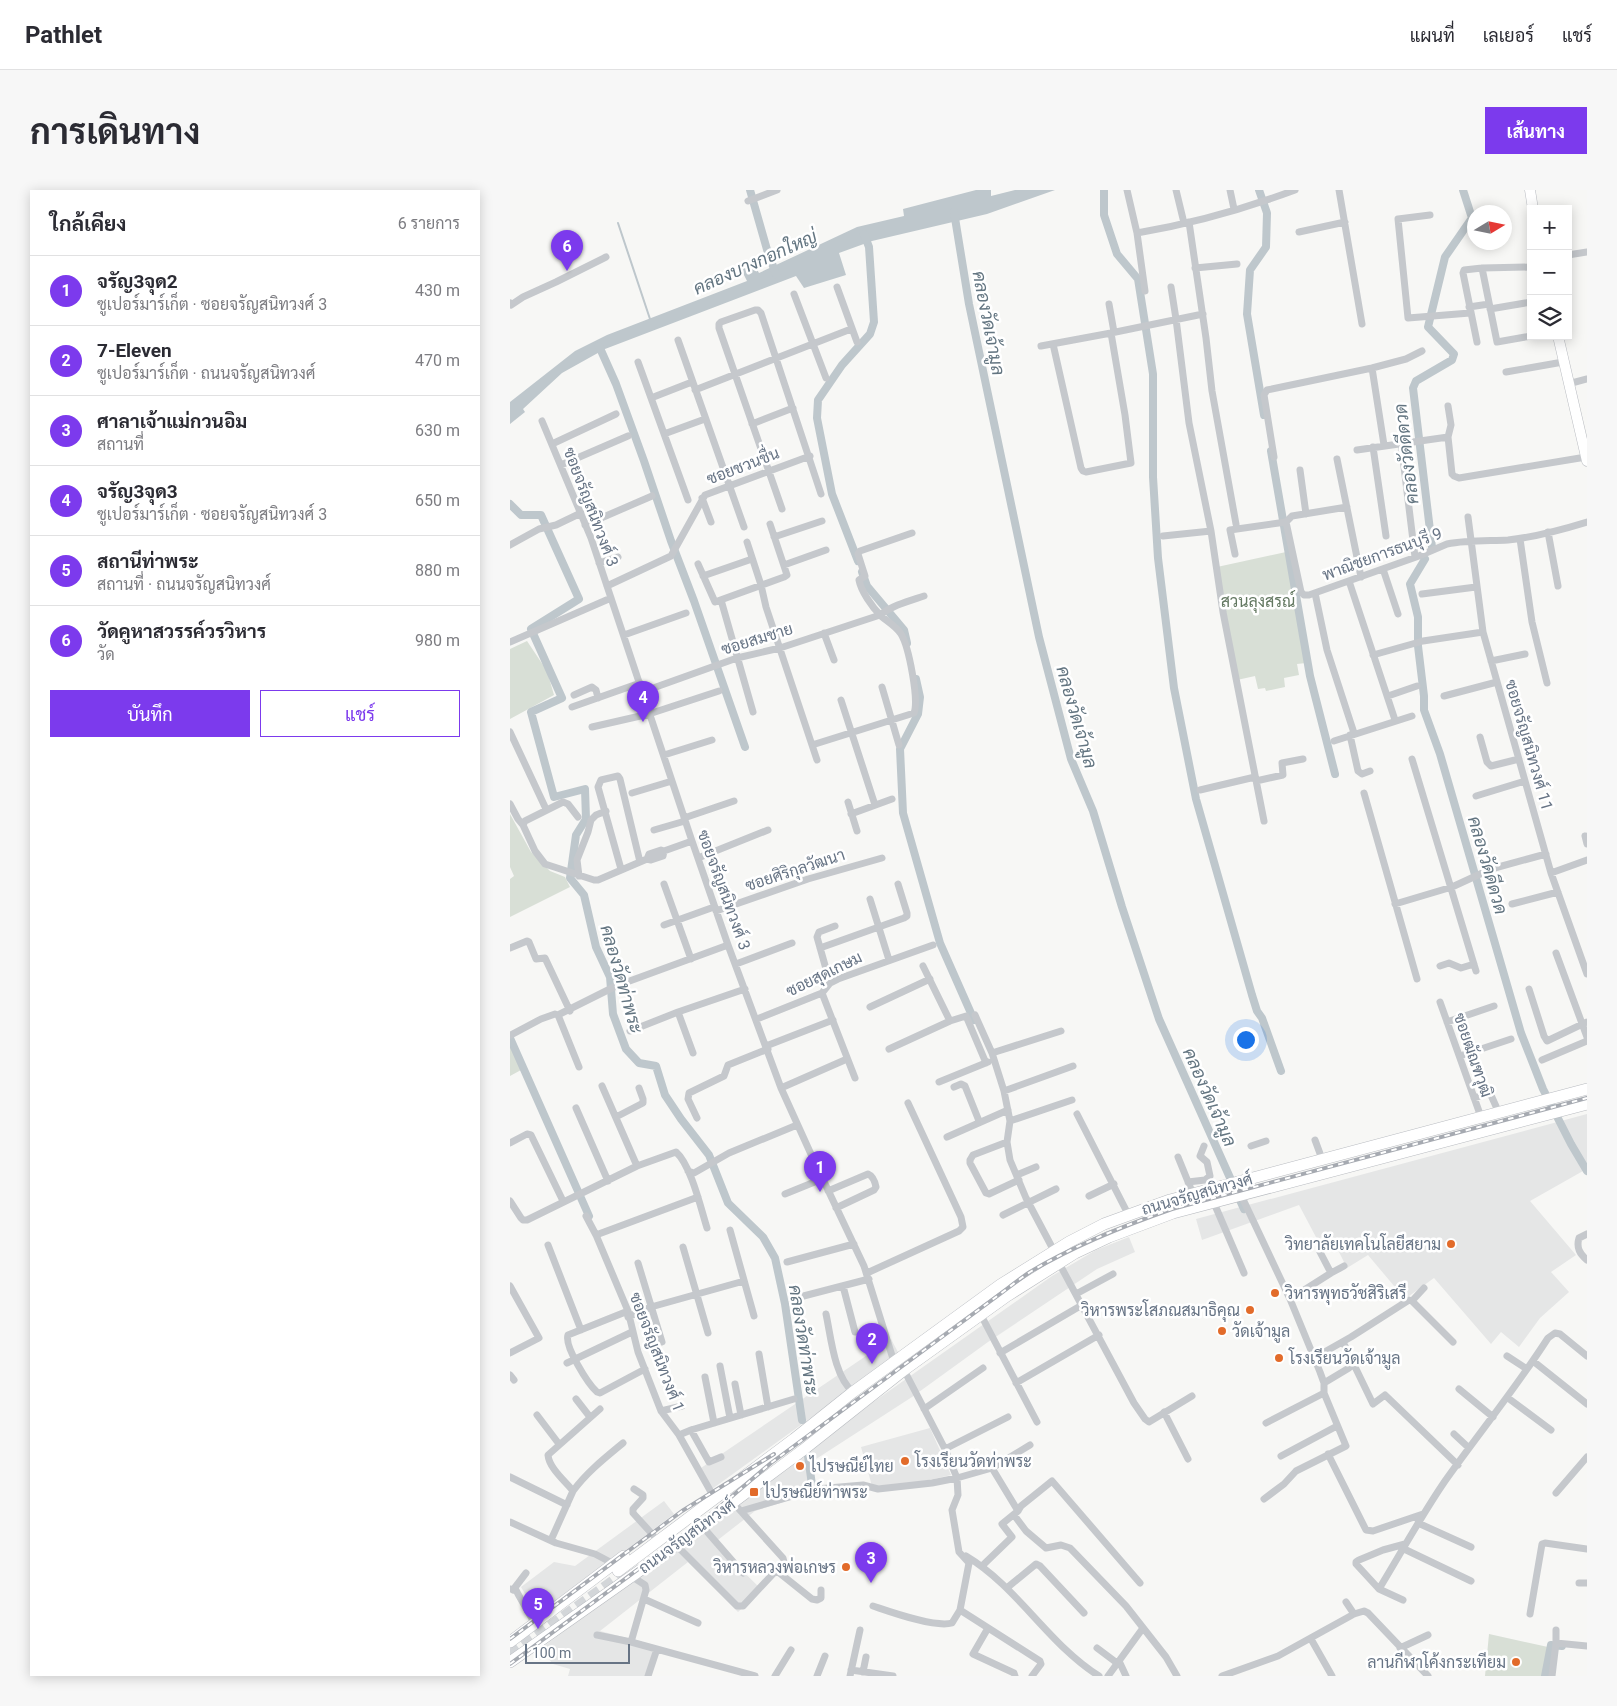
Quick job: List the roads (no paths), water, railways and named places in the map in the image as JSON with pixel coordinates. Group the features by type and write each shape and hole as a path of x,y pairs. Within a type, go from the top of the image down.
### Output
{"main road":[{"path":"1530,190 1532,205"},
{"path":"1559,340 1586,460"},
{"name":"ถนนจรัญสนิทวงศ์","path":"510,1662 608,1593 620,1572 653,1535 1000,1285 1088,1232 1128,1214 1193,1194 1587,1089"},
{"name":"ถนนจรัญสนิทวงศ์","path":"510,1642 596,1578 620,1572 676,1545 702,1526 737,1507 803,1450 904,1370 981,1315 1059,1263 1084,1249 1133,1227 1173,1213 1587,1104"},
{"path":"1334,1156 1338,1170"},
{"path":"1128,1214 1133,1227"},
{"name":"ถนนจรัญสนิทวงศ์","path":"620,1572 851,1393"},
{"name":"ถนนจรัญสนิทวงศ์","path":"620,1572 798,1444 860,1404"},
{"path":"596,1578 596,1585 599,1590 608,1593"}],"street":[{"path":"748,200 777,190"},
{"path":"1127,190 1146,291"},
{"path":"1176,190 1186,223 1195,268 1203,314 1212,391 1236,524"},
{"path":"1230,190 1234,209"},
{"path":"1136,233 1186,223 1274,198 1295,190"},
{"path":"1339,190 1362,324"},
{"path":"1430,215 1398,219 1408,318 1527,302"},
{"path":"1299,232 1346,222"},
{"path":"1572,254 1587,252"},
{"path":"510,303 511,305 523,297 606,257"},
{"path":"1195,268 1237,264"},
{"path":"1476,342 1463,273 1467,269 1527,267"},
{"path":"1482,268 1497,342 1527,337"},
{"path":"837,287 857,342"},
{"path":"1171,287 1189,423 1211,531 1223,612 1264,821"},
{"path":"794,294 826,378"},
{"path":"1053,344 1082,471 1086,472 1131,463 1109,304"},
{"path":"782,510 734,375 719,328 721,322 758,310 761,313 810,456 821,494"},
{"path":"1041,346 1203,314"},
{"path":"651,398 734,375 852,329"},
{"path":"678,340 744,527"},
{"path":"1274,457 1264,395 1267,390 1372,368 1406,359 1422,351"},
{"path":"638,362 688,500"},
{"path":"1506,372 1563,362"},
{"path":"1372,368 1384,445"},
{"path":"1568,384 1587,379"},
{"path":"1448,406 1451,425 1448,437 1452,474 1459,478 1586,460"},
{"path":"752,424 793,408"},
{"path":"552,444 616,414"},
{"path":"664,434 705,419"},
{"name":"ซอยจรัญสนิทวงศ์ 3","path":"542,421 586,524 624,634 684,820 728,946 757,1019 781,1088 868,1276 894,1362"},
{"path":"561,465 628,436"},
{"path":"1357,450 1415,440 1448,437"},
{"path":"1401,442 1416,558"},
{"path":"1373,447 1386,536"},
{"name":"ซอยชวนชื่น","path":"607,586 671,556 702,498 709,493 810,456"},
{"path":"1338,459 1361,577"},
{"path":"1300,470 1306,514"},
{"path":"586,524 652,496"},
{"path":"702,498 711,522"},
{"path":"1235,554 1230,530 1283,522 1292,516 1347,506"},
{"path":"510,545 545,528 556,526 581,513"},
{"name":"ซอยจรัญสนิทวงศ์ 11","path":"1468,517 1483,632 1551,873 1587,973"},
{"path":"774,537 822,522"},
{"name":"พาณิชยการธนบุรี 9","path":"1283,522 1301,592 1304,595 1315,593 1416,558 1447,544 1536,536 1587,522"},
{"path":"698,564 715,602 786,575 770,524"},
{"path":"1164,536 1211,531"},
{"path":"1548,532 1558,586"},
{"path":"812,745 914,713 916,705 915,687 905,643 896,627 858,581 862,578 858,554 860,551 912,533"},
{"path":"1520,538 1532,622 1547,683"},
{"path":"747,542 766,607 817,760"},
{"path":"784,565 826,550"},
{"path":"599,563 618,557"},
{"path":"703,576 752,559"},
{"path":"1383,569 1398,614"},
{"path":"1349,581 1396,720"},
{"path":"1422,594 1476,587"},
{"path":"1315,593 1330,657 1352,734 1358,771 1362,774 1370,771"},
{"name":"ซอยสมชาย","path":"642,692 737,658 780,648 883,613 924,596"},
{"path":"510,642 611,598"},
{"path":"721,600 753,712"},
{"path":"624,634 686,613"},
{"path":"1373,655 1423,641 1483,632"},
{"path":"824,633 834,660"},
{"path":"1491,661 1524,654"},
{"path":"1444,696 1497,682"},
{"path":"572,708 640,683"},
{"path":"1388,696 1417,686"},
{"path":"574,695 592,687 596,690 598,698"},
{"path":"882,687 899,745"},
{"path":"592,727 649,714 720,691"},
{"path":"841,700 875,805"},
{"path":"1334,741 1412,716"},
{"path":"510,732 546,809"},
{"path":"1480,737 1487,762 1491,766 1519,759"},
{"path":"664,755 712,740"},
{"path":"1200,790 1283,775 1282,763 1303,759"},
{"path":"1412,759 1475,968 1461,968 1449,962 1440,966"},
{"path":"621,869 598,787 603,779 618,776 643,861"},
{"path":"632,793 672,781"},
{"path":"1476,796 1525,781"},
{"path":"1364,793 1416,980"},
{"path":"851,814 892,799"},
{"path":"654,830 734,801"},
{"path":"848,802 857,831"},
{"path":"524,825 525,821 546,809 566,803 578,817"},
{"path":"510,804 518,819 524,825 535,851 543,861 577,875 598,880 643,861 649,854 692,841"},
{"path":"577,875 577,860 591,820 596,815 606,811"},
{"path":"698,858 768,830"},
{"path":"1395,904 1452,887 1490,869 1546,854"},
{"name":"ซอยศิริกุลวัฒนา","path":"664,925 808,879 882,858"},
{"path":"1551,873 1587,860"},
{"path":"664,884 691,959"},
{"path":"820,948 907,916 898,884"},
{"path":"1512,904 1558,892"},
{"path":"870,899 890,960"},
{"path":"830,984 818,934 835,926"},
{"path":"510,948 527,941 536,959 545,958 570,1011"},
{"path":"736,964 792,943"},
{"path":"511,1035 541,1018 570,1011 616,986 728,946"},
{"name":"ซอยสุดเกษม","path":"757,1019 822,993 830,984 890,960 932,946"},
{"path":"1556,953 1585,1024 1587,1037"},
{"path":"923,966 950,1021"},
{"path":"870,1007 930,979"},
{"path":"630,1031 745,988"},
{"path":"1529,989 1547,1041 1585,1024"},
{"path":"822,993 855,1078"},
{"name":"ซอยฒัณฑวุฒิ","path":"1440,1002 1481,1117"},
{"path":"1447,1022 1494,1006"},
{"path":"678,1012 693,1054"},
{"path":"975,1014 990,1059"},
{"path":"558,1015 579,1067"},
{"path":"889,1049 950,1021 966,1016 990,1059 1004,1091 1010,1121 1007,1142 1010,1160 1028,1202 1054,1251"},
{"path":"697,1118 688,1099 689,1093 724,1076 728,1065 833,1020"},
{"path":"939,1082 990,1059 1061,1031"},
{"path":"1460,1056 1511,1039"},
{"path":"1542,1060 1587,1041"},
{"path":"781,1088 847,1059"},
{"path":"1004,1091 1073,1066"},
{"path":"954,1087 961,1084 965,1086 979,1121"},
{"path":"602,1086 637,1166"},
{"path":"616,1117 643,1103 643,1098 638,1088"},
{"path":"1474,1098 1490,1093 1499,1113"},
{"path":"1010,1121 1072,1100"},
{"path":"792,1299 843,1286 868,1276 959,1231 963,1227 963,1222 908,1103"},
{"path":"576,1108 608,1181"},
{"path":"947,1137 979,1121 1008,1110"},
{"path":"1078,1114 1128,1214"},
{"path":"688,1172 694,1173 716,1159 797,1125"},
{"path":"510,1143 527,1134 531,1135 563,1201"},
{"path":"1315,1140 1322,1159"},
{"path":"1251,1146 1266,1141"},
{"path":"1007,1142 973,1155 970,1160 986,1192 989,1194 1036,1167"},
{"path":"1188,1182 1205,1180 1210,1176 1207,1162 1200,1156 1204,1146"},
{"path":"510,1201 523,1220 637,1166 676,1152 688,1172 707,1228"},
{"path":"1178,1157 1193,1194"},
{"path":"828,1191 868,1174 871,1175 875,1183 876,1187 874,1190 836,1208"},
{"path":"785,1194 822,1179"},
{"path":"1089,1196 1114,1184"},
{"path":"1003,1215 1056,1189"},
{"path":"1239,1196 1290,1299 1324,1383 1324,1393 1346,1446 1296,1471 1284,1484 1264,1499"},
{"path":"596,1235 698,1197"},
{"path":"1214,1203 1244,1273"},
{"name":"ซอยจรัญสนิทวงศ์ 1","path":"586,1216 596,1235 628,1314 632,1332 661,1411 679,1435 711,1492"},
{"path":"730,1230 754,1316"},
{"path":"1587,1234 1578,1238 1577,1243 1581,1255 1587,1260"},
{"path":"788,1262 854,1244"},
{"path":"548,1245 581,1330"},
{"path":"683,1247 708,1333"},
{"path":"1320,1252 1331,1273"},
{"path":"638,1263 662,1342"},
{"path":"1059,1263 1134,1403 1145,1419 1149,1422 1192,1396"},
{"path":"1290,1299 1344,1266"},
{"path":"1076,1294 1113,1274"},
{"path":"645,1369 598,1393 575,1359 566,1338 568,1335 628,1314 744,1281"},
{"path":"510,1286 538,1338 510,1353"},
{"path":"843,1286 855,1332"},
{"path":"1314,1358 1406,1302 1412,1301 1424,1288"},
{"path":"1412,1301 1453,1342"},
{"path":"1000,1353 1082,1305"},
{"path":"826,1314 838,1369 851,1393"},
{"path":"981,1315 1037,1422"},
{"path":"568,1363 632,1332"},
{"path":"1379,1589 1423,1514 1469,1448 1508,1398 1548,1338 1554,1333 1560,1334 1587,1356"},
{"path":"1016,1383 1099,1335"},
{"path":"1343,1342 1373,1404 1385,1395 1458,1465"},
{"path":"759,1354 768,1407"},
{"path":"1507,1356 1527,1369"},
{"path":"1533,1361 1587,1404"},
{"path":"720,1366 730,1418"},
{"path":"924,1409 983,1368"},
{"path":"1324,1383 1349,1368"},
{"path":"872,1606 914,1619 945,1625 952,1623 960,1610 969,1563 959,1552 952,1510 958,1495 957,1478 945,1449 904,1370"},
{"path":"706,1377 714,1423"},
{"path":"735,1384 741,1415"},
{"path":"1459,1389 1493,1416"},
{"path":"1266,1423 1324,1393"},
{"path":"1508,1398 1551,1430"},
{"path":"576,1399 590,1417"},
{"path":"679,1435 794,1399"},
{"path":"661,1411 682,1406"},
{"path":"573,1491 548,1460 548,1455 600,1409"},
{"path":"1164,1412 1188,1459"},
{"path":"536,1415 559,1444"},
{"path":"945,1449 1008,1417"},
{"path":"1281,1456 1337,1426"},
{"path":"691,1430 709,1462 721,1457"},
{"path":"1454,1434 1469,1448"},
{"path":"551,1540 573,1491 585,1475 623,1443"},
{"path":"676,1545 740,1607 747,1603 784,1562 783,1558 737,1507 817,1489 863,1485 878,1489 925,1484 957,1478 992,1468 1030,1445"},
{"path":"1328,1454 1366,1530 1373,1531 1423,1514"},
{"path":"1556,1493 1587,1457"},
{"path":"992,1468 1026,1531 1046,1548 1061,1545 1070,1548 1121,1600 1166,1657 1177,1676"},
{"path":"510,1477 567,1505"},
{"path":"982,1566 1012,1537 1002,1524 1052,1481 1140,1583"},
{"path":"634,1489 643,1495 643,1498 633,1509 633,1513 653,1535"},
{"path":"510,1522 556,1543 595,1554 620,1572 646,1586 644,1600 631,1642"},
{"path":"1418,1523 1471,1546"},
{"path":"702,1526 743,1573"},
{"path":"1530,1614 1542,1544 1587,1549"},
{"path":"1403,1600 1379,1589 1357,1567 1356,1562 1383,1550 1404,1546 1471,1581"},
{"path":"959,1552 982,1566 1008,1588 1062,1646 1098,1676"},
{"path":"1008,1588 1036,1564 1084,1613"},
{"path":"777,1571 812,1599 820,1598 821,1590"},
{"path":"526,1573 512,1589 518,1594 535,1624"},
{"path":"644,1600 698,1623"},
{"path":"1346,1602 1354,1614"},
{"path":"960,1610 1040,1662 1041,1664 1032,1676"},
{"path":"1225,1676 1278,1656 1354,1614 1364,1612 1368,1613 1428,1676"},
{"path":"988,1628 973,1654 1014,1673 1015,1676"},
{"path":"1108,1676 1143,1628"},
{"path":"860,1630 850,1673 863,1672 893,1676"},
{"path":"1552,1676 1556,1630"},
{"path":"597,1635 631,1642 755,1676"},
{"path":"1400,1648 1428,1635"},
{"path":"1311,1639 1332,1676"},
{"path":"1556,1645 1587,1646"},
{"path":"1097,1648 1118,1662 1126,1676"},
{"path":"648,1676 657,1649"},
{"path":"775,1676 791,1650"},
{"path":"817,1676 825,1656"},
{"path":"863,1672 866,1657"}],"waterway":[{"name":"คลองบางกอกใหญ่","path":"750,190 776,274"},
{"path":"1104,190 1104,215 1117,254 1138,279 1153,374 1153,477 1158,558 1174,688 1196,799 1252,995 1281,1071"},
{"path":"1259,190 1267,213 1266,247 1250,270 1247,314 1264,415"},
{"name":"คลองวัดดีดวด","path":"1432,547 1413,388 1416,381 1452,360 1454,354 1428,327 1445,257 1472,218 1463,190"},
{"name":"คลองวัดเจ้ามูล","path":"954,212 969,304 1039,637 1071,759 1093,811 1159,1019 1244,1209"},
{"path":"618,223 650,319"},
{"path":"858,561 832,494 817,418 818,400 842,365 870,334 874,322 869,247 864,234"},
{"path":"599,346 616,384 745,747"},
{"path":"1271,451 1310,676 1335,774"},
{"name":"คลองวัดท่าพระ","path":"510,504 521,515 541,515 579,599 531,629 562,698 531,712 554,797 585,789 586,819 576,835 570,878 584,895 596,947 610,977 613,1014 626,1049 639,1063 656,1066 665,1095 709,1155 728,1203 763,1237 775,1258 785,1304 802,1420"},
{"name":"คลองวัดดีดวด","path":"1425,559 1410,584 1418,617 1418,646 1424,710 1440,754 1521,1033 1543,1089 1587,1171"},
{"path":"862,572 867,586 904,630 907,643"},
{"path":"916,679 920,697 918,714 900,749 903,813 940,943 974,1020"},
{"path":"510,1038 589,1216"},
{"name":"คลองวัดท่าพระ","path":"808,1456 812,1485"},
{"path":"1545,1676 1551,1645 1562,1646"}],"tunnel":[{"path":"510,1655 620,1576"}],"railway":[{"path":"510,1664 702,1522 771,1463 1021,1278 1064,1253 1117,1229 1172,1209 1587,1098"},
{"path":"510,1639 682,1511 774,1454"}],"place":[{"name":"วัดคูหาสวรรค์วรวิหาร","path":"567,271"},
{"name":"จรัญ3จุด3","path":"643,722"},
{"name":"จรัญ3จุด2","path":"820,1192"},
{"name":"วิทยาลัยเทคโนโลยีสยาม","path":"1451,1244"},
{"name":"วิหารพุทธวัชสิริเสรี","path":"1275,1293"},
{"name":"วิหารพระโสภณสมาธิคุณ","path":"1250,1310"},
{"name":"วัดเจ้ามูล","path":"1222,1331"},
{"name":"โรงเรียนวัดเจ้ามูล","path":"1279,1358"},
{"name":"7-Eleven","path":"872,1364"},
{"name":"โรงเรียนวัดท่าพระ","path":"905,1461"},
{"name":"ไปรษณีย์ไทย","path":"800,1466"},
{"name":"ไปรษณีย์ท่าพระ","path":"754,1492"},
{"name":"วิหารหลวงพ่อเกษร","path":"846,1567"},
{"name":"ศาลาเจ้าแม่กวนอิม","path":"871,1583"},
{"name":"สถานีท่าพระ","path":"538,1629"},
{"name":"ลานกีฬาโค้งกระเทียม","path":"1516,1662"}],"park label":[{"name":"สวนลุงสรณ์","path":"1258,601"}]}
